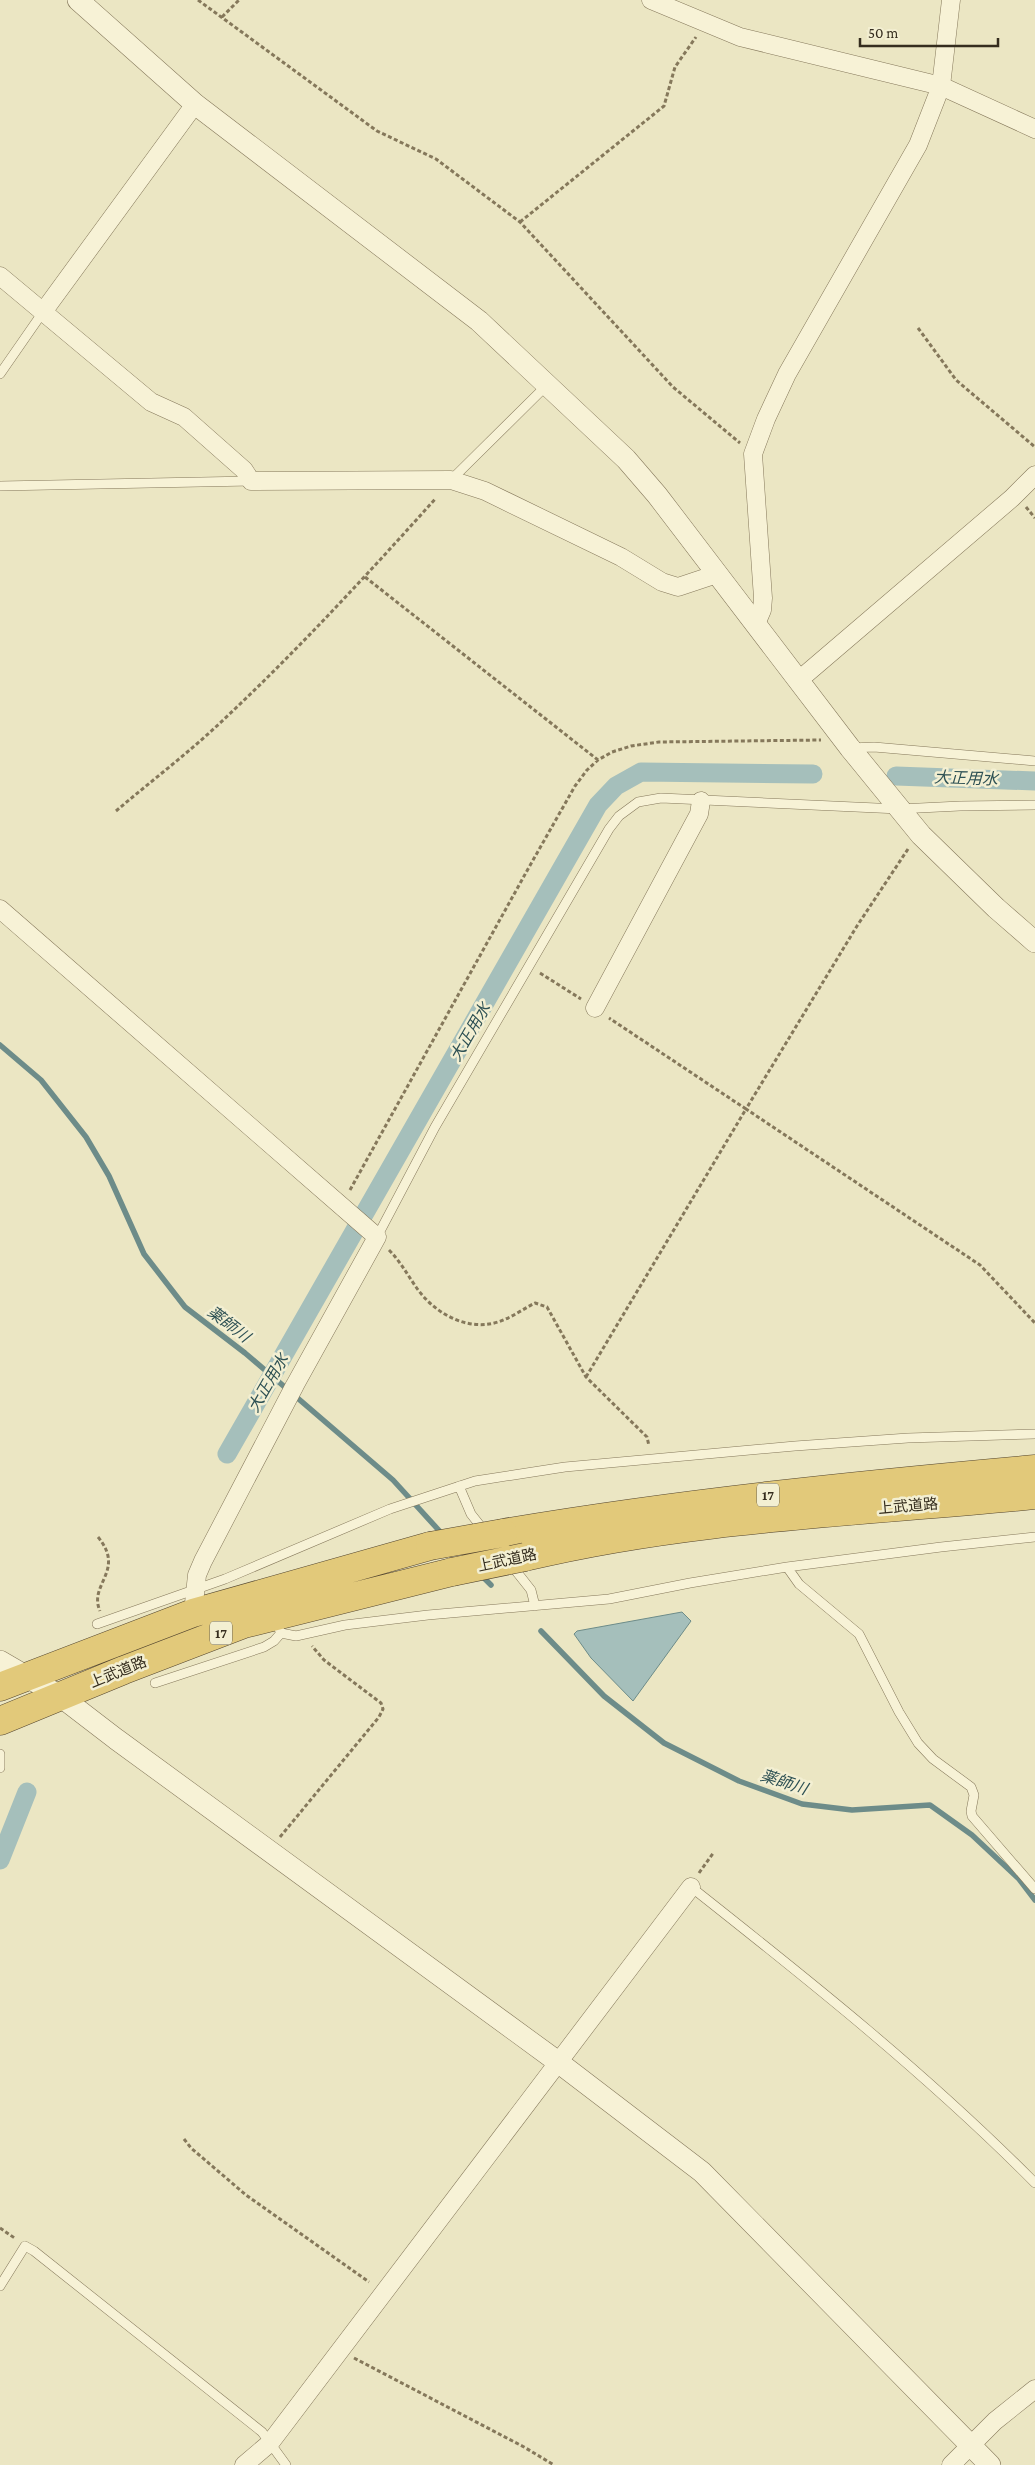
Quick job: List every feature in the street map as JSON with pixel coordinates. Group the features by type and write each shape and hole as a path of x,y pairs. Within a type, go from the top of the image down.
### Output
{"highway":[{"name":"上武道路","path":"0,1687 194,1601 430,1546 616,1514 738,1498 1035,1469"},
{"name":"上武道路","path":"0,1721 235,1628 277,1625 452,1572 642,1535 772,1517 1035,1495"}],"street":[{"path":"78,0 195,104 479,321 636,470 899,809 954,868 1035,942"},
{"path":"651,0 740,37 941,86 1035,129"},
{"path":"756,624 762,610 763,598 754,454 766,419 787,374 918,145 941,86 951,0"},
{"path":"43,312 195,104"},
{"path":"0,276 151,402 184,417 244,470 251,481 451,480 485,491 621,557 662,582 678,587 717,574"},
{"path":"799,680 953,550 1035,475"},
{"path":"595,1008 699,814 701,802"},
{"path":"0,909 373,1233 203,1561 194,1601"},
{"path":"0,1661 60,1696 558,2062 702,2172 990,2465"},
{"path":"244,2465 270,2443 691,1887"},
{"path":"950,2465 995,2421 1035,2390"}],"lane":[{"path":"0,374 43,312"},
{"path":"451,480 548,385"},
{"path":"0,486 251,481"},
{"path":"850,748 874,747 1035,761"},
{"path":"373,1233 574,885 619,816 638,802 647,800 899,809 1035,805"},
{"path":"97,1624 106,1620 194,1601 225,1579 390,1509 424,1496 504,1476 650,1459 908,1438 1035,1434"},
{"path":"459,1486 471,1514 531,1590 535,1606"},
{"path":"155,1683 264,1647 274,1641 277,1625 296,1636 345,1625 428,1615 609,1599 690,1582 787,1567 1035,1537"},
{"path":"787,1567 799,1584 859,1634 899,1712 918,1743 933,1759 972,1787 974,1795 972,1816 1035,1889"},
{"path":"0,1754 0,1768"},
{"path":"691,1887 860,2022 938,2090 1035,2183"},
{"path":"0,2286 25,2246 45,2258 262,2432 286,2465"}],"path":[{"path":"198,0 377,131 436,159 520,222 673,387 754,454"},
{"path":"222,17 239,0"},
{"path":"520,222 664,106 676,67 706,23"},
{"path":"918,328 956,380 1035,447"},
{"path":"116,811 219,724 365,577 451,480"},
{"path":"365,577 598,760"},
{"path":"586,1377 746,1109 896,864"},
{"path":"528,966 595,1008 980,1265 1035,1323"},
{"path":"373,1233 398,1258 417,1288 435,1309 465,1324 497,1323 535,1303 547,1307 586,1377 647,1436 650,1459"},
{"path":"98,1538 109,1554 108,1568 97,1598 98,1609 106,1620"},
{"path":"269,1850 379,1717 382,1709 382,1703 316,1653 308,1633"},
{"path":"691,1887 714,1852"},
{"path":"184,2139 191,2148 246,2195 384,2292"},
{"path":"0,2228 25,2246"},
{"path":"340,2350 524,2447 554,2465"}],"water":[{"path":"682,1612 691,1621 633,1701 591,1658 574,1634 577,1631"}],"waterway":[{"name":"大正用水","path":"227,1454 598,805 616,786 641,772 813,774"},
{"name":"大正用水","path":"896,776 1035,781"},
{"name":"薬師川","path":"0,1045 41,1080 86,1137 109,1176 144,1254 185,1307 245,1353 393,1480 444,1536"},
{"name":"薬師川","path":"481,1575 491,1585"},
{"name":"薬師川","path":"541,1631 604,1696 664,1743 739,1781 802,1804 852,1810 930,1805 972,1835 1019,1879 1035,1900"},
{"name":"大正用水","path":"0,1860 27,1792"}]}
